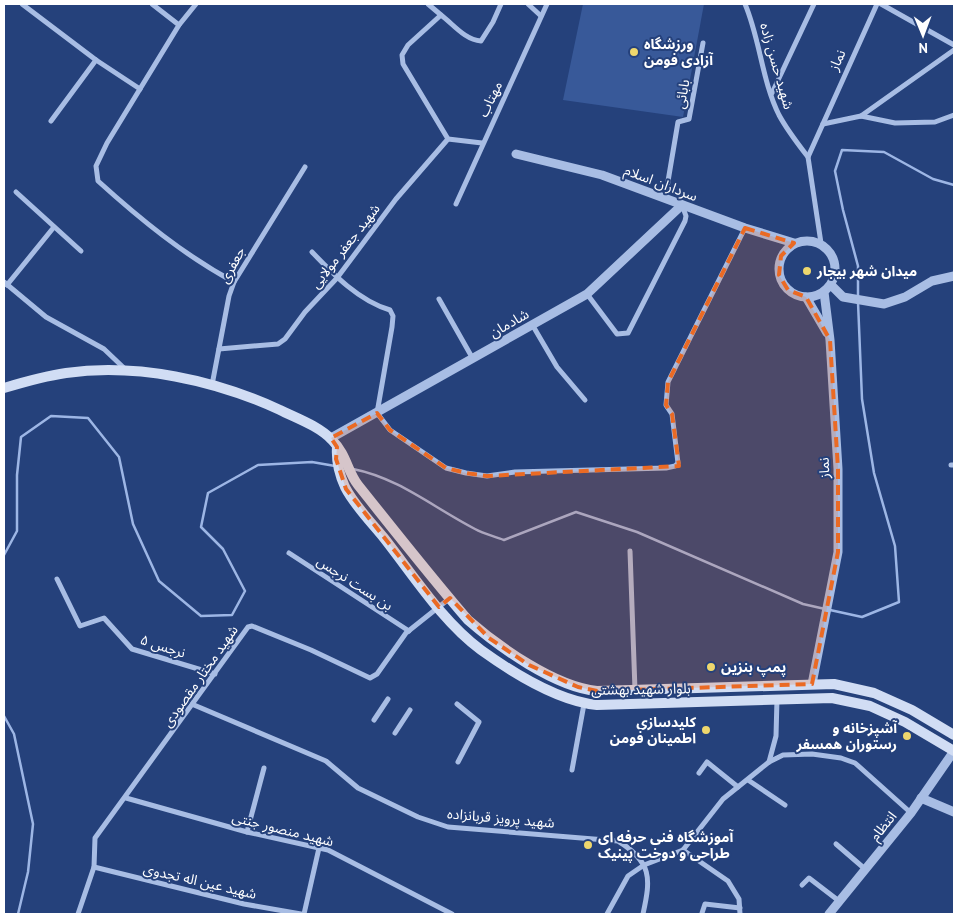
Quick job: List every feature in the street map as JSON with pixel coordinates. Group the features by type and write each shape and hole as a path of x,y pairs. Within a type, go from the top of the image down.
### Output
{"main road":[{"path":"4,388 68,373 127,371 173,376 262,402 303,421 334,443 340,457"},
{"name":"بلوار شهید بهشتی","path":"340,457 356,483 468,620 489,638 529,665 587,690 834,684 874,693 912,710 954,735"},
{"name":"بلوار شهید بهشتی","path":"340,457 346,489 439,607 458,629 480,649 516,673 584,704 832,698 870,706 905,722 954,751"},
{"path":"694,688 694,702"}],"street":[{"path":"22,4 96,60 140,89"},
{"path":"152,4 179,25"},
{"path":"196,4 179,25 96,166 98,181 134,213 199,263 234,282"},
{"path":"428,4 460,32 475,41 481,41 489,30 501,4"},
{"path":"528,4 541,16"},
{"name":"مهتاب","path":"456,204 482,143 547,4"},
{"name":"شهید حسن زاده","path":"746,4 780,116 808,157"},
{"path":"772,94 814,4"},
{"name":"نماز","path":"808,157 877,4"},
{"path":"882,4 954,45"},
{"path":"441,15 408,45 401,60 448,139 482,143"},
{"name":"بابائی","path":"665,199 678,122 690,119 702,43"},
{"path":"823,124 862,116 954,50"},
{"path":"51,121 96,60"},
{"path":"862,116 895,124 935,122 954,115"},
{"name":"شهید جعفر مولایی","path":"219,349 278,344 285,339 305,312 337,278 396,199 448,139"},
{"name":"سرداران اسلام","path":"516,154 602,175 745,228 794,243"},
{"path":"808,157 821,243"},
{"name":"جعفری","path":"212,386 229,296 234,282 305,167"},
{"path":"16,192 81,251"},
{"path":"587,294 617,334 628,333 685,221 686,216 682,205"},
{"name":"شادمان","path":"334,443 377,413 587,294 682,205"},
{"path":"54,227 6,283 46,317 104,349 127,371"},
{"path":"312,252 337,278 381,307 390,310 393,316 377,413 390,430 446,468 487,476 515,472 675,466 678,463 678,457 672,414 666,405 668,382 745,228"},
{"path":"812,240 821,243 833,257 835,276 831,285 824,292 806,297 788,290 779,275 781,256 794,243 812,240"},
{"path":"831,285 843,297 884,304 906,297 932,282 954,276"},
{"name":"نماز","path":"812,684 838,552 838,469 830,340 824,292"},
{"path":"806,297 830,340"},
{"path":"439,298 473,360"},
{"path":"533,326 557,368 585,400"},
{"path":"630,550 635,690"},
{"name":"بن بست نرجس","path":"289,553 409,631"},
{"name":"نرجس ۵","path":"57,578 80,626 104,618 132,649 215,674"},
{"name":"شهید مختار مقصودی","path":"78,914 94,867 95,838 194,705 248,627 252,626 311,650 370,678 377,674 409,631 450,598"},
{"path":"374,720 388,699"},
{"path":"769,762 776,736 777,699"},
{"path":"457,704 479,722 458,762"},
{"path":"572,770 584,704"},
{"name":"شهید پرویز قربانزاده","path":"194,705 326,761 358,788 418,817 448,827 618,841 635,851 644,865"},
{"path":"395,733 410,710"},
{"name":"انتظام","path":"829,914 911,813 954,751"},
{"path":"607,914 628,876 644,865 683,850 723,798 769,762 783,755 812,754 841,758 855,764 911,813"},
{"path":"699,773 707,762 738,787"},
{"path":"247,832 264,768"},
{"path":"748,780 785,805"},
{"name":"شهید منصور جنتی","path":"126,798 247,832 328,850 452,914"},
{"path":"921,798 954,812"},
{"path":"836,844 865,869"},
{"path":"303,914 319,848"},
{"path":"683,850 728,881 739,899 740,911 704,904 702,914"},
{"path":"643,914 649,888 644,865"},
{"name":"شهید عین اله تجدوی","path":"94,867 244,904 303,914"},
{"path":"802,885 809,878 839,901"}],"highlighted area":[{"path":"745,228 794,243 781,256 779,275 788,290 806,297 830,340 838,469 838,552 812,684 597,691 578,687 529,665 489,638 450,598 439,607 346,489 336,459 337,447 331,438 377,413 390,430 446,468 466,473 487,476 679,466 672,414 666,405 668,382"}],"shaded area":[{"name":"ورزشگاه آزادی فومن","path":"583,4 704,4 683,117 563,100"}],"waterway":[{"path":"858,297 858,266 835,171 842,150 884,152 933,179 954,185"},
{"path":"830,610 862,617 899,602 895,546 874,473 862,399 858,302"},
{"path":"4,555 17,531 17,475 21,437 51,416 88,418 119,457 133,524 159,581 201,616 232,615 245,591 223,549 201,527 208,493 258,465 312,462 335,466"},
{"path":"353,469 370,473 401,486 475,529 504,540 576,512 637,532 803,604 825,609"},
{"path":"4,716 14,734 33,824 28,872 18,914"}],"place":[{"name":"ورزشگاه آزادی فومن","path":"634,52"},
{"name":"میدان شهر بیجار","path":"807,271"},
{"name":"پمپ بنزین","path":"711,667"},
{"name":"کلیدسازی اطمینان فومن","path":"706,730"},
{"name":"آشپزخانه و رستوران همسفر","path":"907,736"},
{"name":"آموزشگاه فنی حرفه ای طراحی و دوخت پینیک","path":"588,845"}]}
